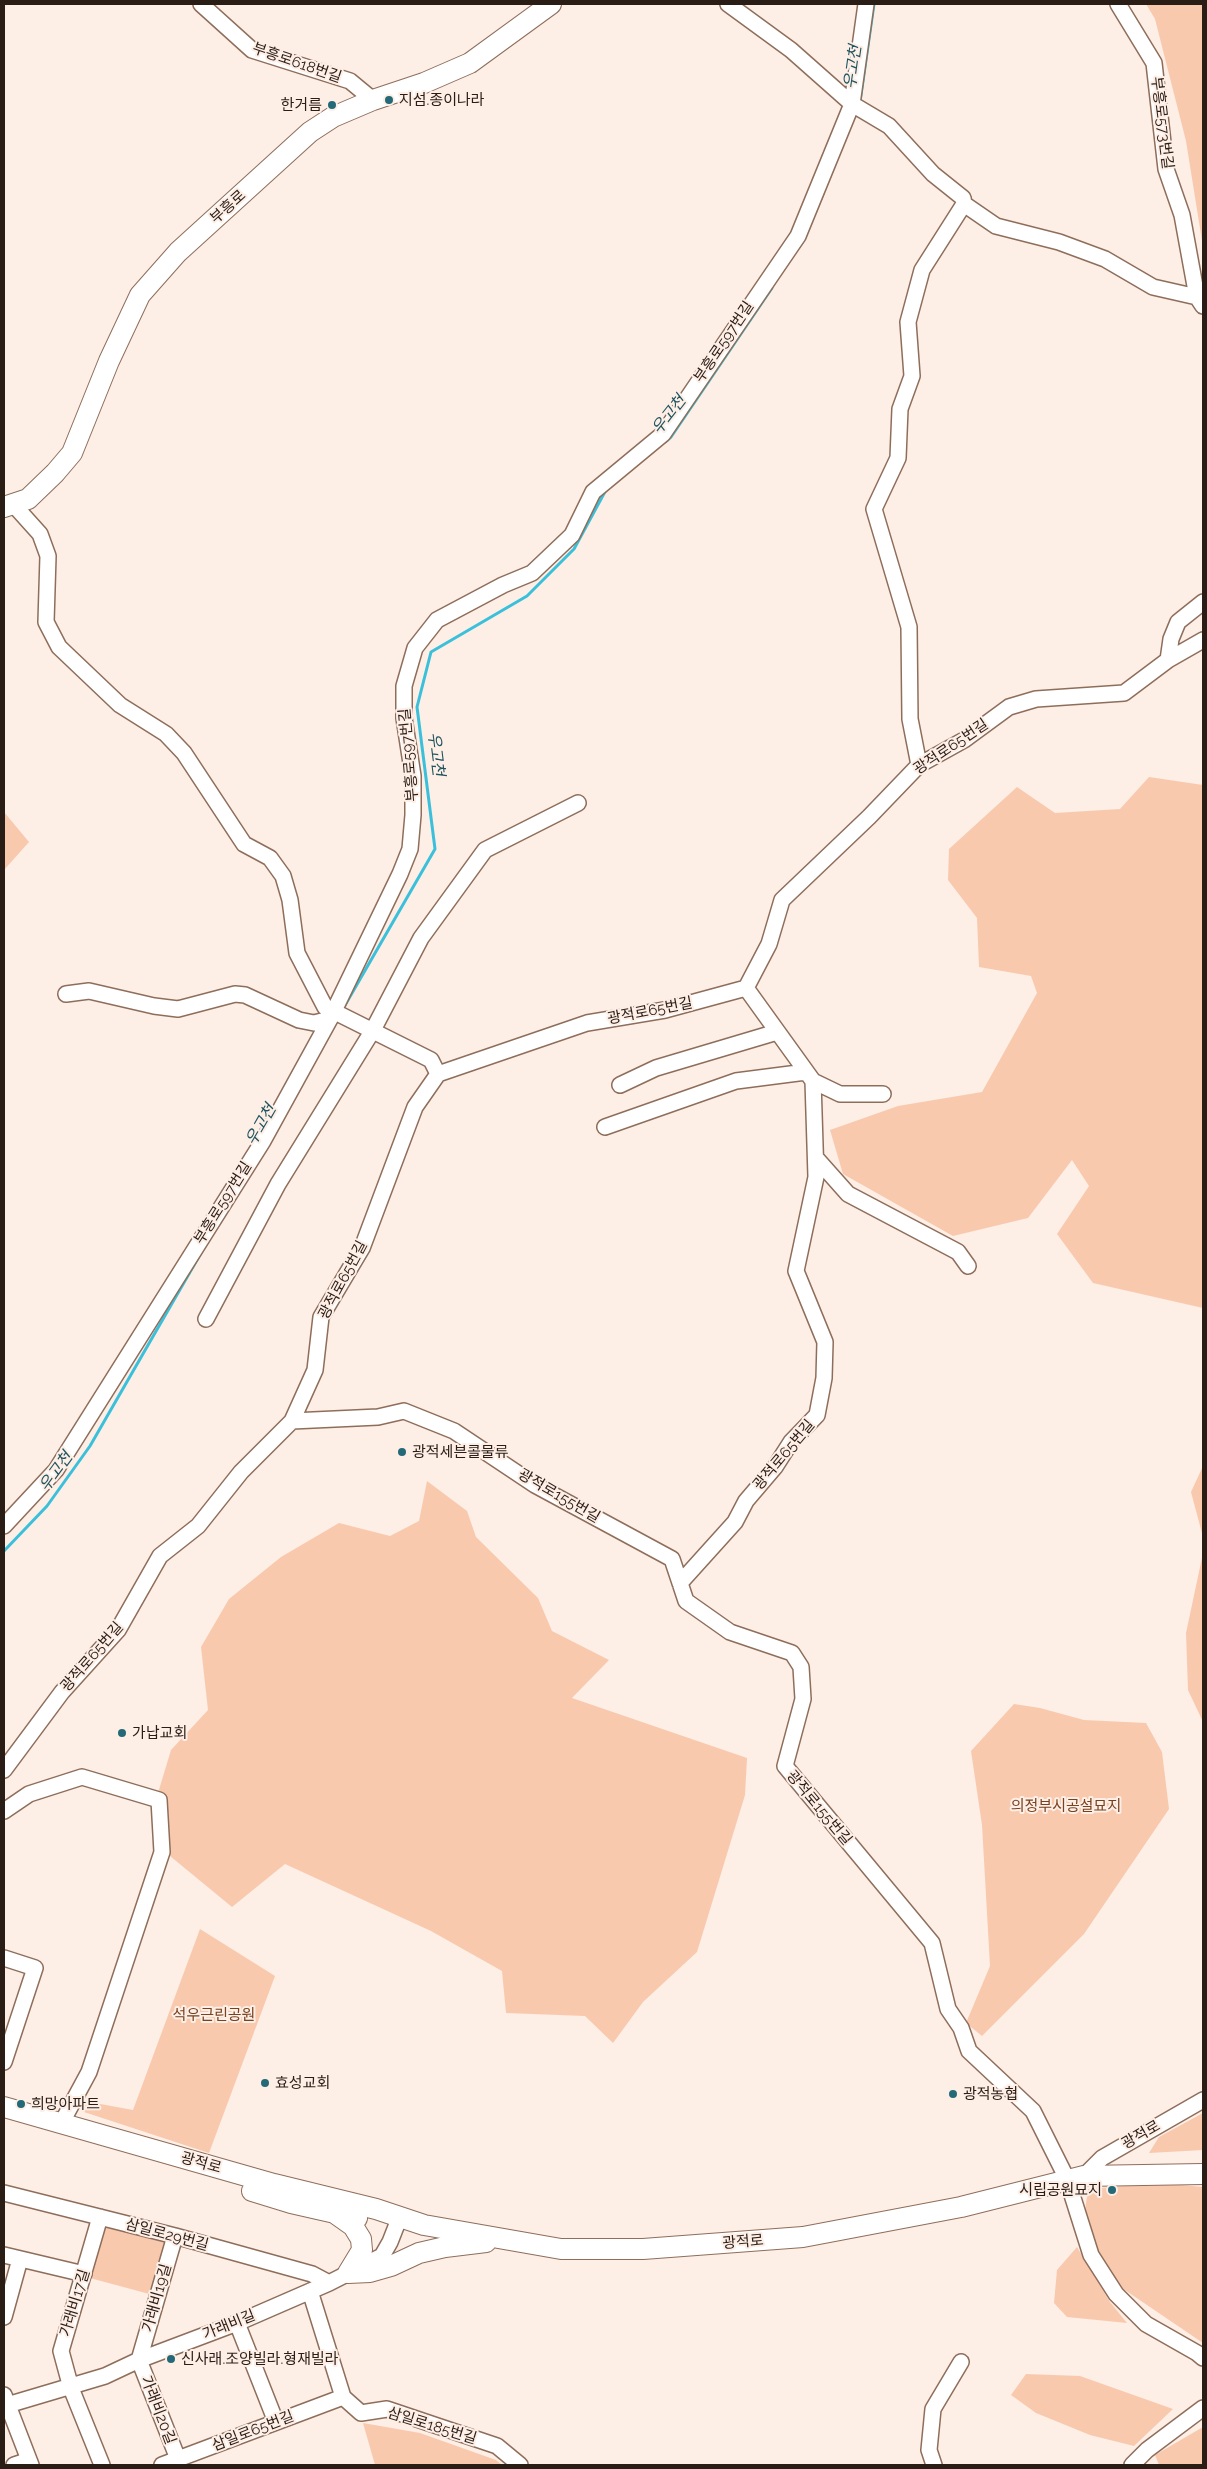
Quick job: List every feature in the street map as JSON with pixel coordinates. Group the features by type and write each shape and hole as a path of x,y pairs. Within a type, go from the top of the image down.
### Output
{"main road":[{"name":"부흥로","path":"8,505 28,499 55,473 72,453 109,361 140,295 178,252 310,132 333,118 373,100 424,83 470,63 551,4"},
{"name":"광적로","path":"4,2107 274,2184 376,2209 399,2219 561,2249 643,2249 803,2237 960,2206 1075,2178 1203,2174"},
{"name":"광적로","path":"4,2119 201,2174 291,2203 367,2220 399,2219"},
{"path":"335,2212 353,2226 361,2239 362,2250 348,2273"},
{"path":"348,2273 370,2272 419,2253 446,2247 508,2240"}],"street":[{"name":"부흥로618번길","path":"201,4 252,50 350,81 373,100"},
{"path":"728,4 791,50 852,104 889,126 933,174 963,198 964,204 922,270 908,322 912,376 900,409 898,458 874,509 910,628 910,719 919,765"},
{"name":"부흥로597번길","path":"4,1526 56,1470 263,1142 334,1014 410,849 413,815 413,776 404,718 404,686 415,648 436,620 503,585 532,574 572,535 594,492 663,434 798,236 852,104 866,4"},
{"name":"부흥로573번길","path":"1118,4 1154,63 1166,169 1182,215 1200,302"},
{"path":"964,204 996,226 1059,242 1105,259 1153,287 1200,302"},
{"path":"8,505 40,534 48,556 46,622 59,647 120,705 166,734 184,753 206,783 244,844 270,858 282,876 290,900 297,953 325,1007 334,1014 370,1029 431,1060 438,1074"},
{"path":"1168,660 1171,639 1178,622 1203,602"},
{"path":"1168,660 1203,640"},
{"name":"광적로65번길","path":"4,1770 62,1692 118,1630 160,1556 198,1526 240,1472 292,1421 315,1370 321,1317 362,1248 415,1107 438,1074 587,1023 665,1010 746,988 770,944 782,900 869,817 919,765 964,740 1010,707 1036,699 1124,693 1168,660"},
{"path":"206,1319 278,1184 370,1029 421,938 485,850 578,803"},
{"path":"746,988 810,1076 840,1094 883,1094"},
{"path":"66,994 89,991 154,1006 178,1009 235,994 245,995 298,1020 314,1023 334,1014"},
{"path":"620,1085 656,1068 778,1032"},
{"path":"605,1127 736,1082 810,1076"},
{"name":"광적로65번길","path":"680,1583 736,1522 746,1501 774,1467 791,1442 817,1415 824,1378 825,1342 796,1271 816,1177 810,1076"},
{"path":"816,1158 848,1194 958,1252 968,1266"},
{"name":"광적로155번길","path":"292,1421 378,1417 404,1411 454,1431 535,1484 672,1559 686,1601 730,1632 792,1653 801,1667 803,1699 784,1766 932,1943 948,2009 961,2028 969,2051 1033,2112 1075,2178"},
{"path":"4,1811 29,1794 82,1777 159,1800 162,1852 89,2072 60,2124"},
{"path":"4,1958 35,1968 4,2062"},
{"name":"광적로","path":"1075,2178 1102,2158 1203,2100"},
{"path":"1075,2178 1091,2255 1116,2294 1146,2324 1203,2358"},
{"name":"삼일로29번길","path":"4,2193 175,2236 312,2274 329,2283"},
{"name":"가래비17길","path":"100,2218 60,2351 71,2388 102,2465"},
{"name":"가래비길","path":"5,2402 71,2388 237,2323 329,2283 382,2256 399,2219"},
{"name":"가래비19길","path":"139,2360 175,2236"},
{"path":"4,2255 84,2274"},
{"path":"4,2317 20,2259"},
{"path":"310,2291 343,2397"},
{"path":"237,2323 276,2422"},
{"name":"가래비20길","path":"139,2360 178,2459"},
{"path":"934,2465 929,2450 933,2409 961,2362"},
{"name":"삼일로65번길","path":"162,2465 343,2397"},
{"name":"삼일로185번길","path":"343,2397 361,2413 387,2409 497,2446 520,2465"},
{"path":"5,2402 30,2463 14,2465"},
{"path":"1132,2465 1147,2450 1203,2408"}],"green space":[{"path":"1146,4 1203,4 1203,247 1186,141 1155,19"},
{"path":"1149,777 1203,785 1203,1308 1093,1283 1057,1234 1089,1186 1072,1160 1028,1218 953,1236 843,1174 830,1130 898,1106 982,1092 1037,993 1031,976 979,967 977,918 948,880 949,849 1017,787 1055,813 1120,809"},
{"path":"4,812 29,842 4,870"},
{"path":"1203,1466 1203,1537 1191,1492"},
{"path":"427,1481 467,1511 476,1537 538,1598 552,1631 609,1660 572,1698 747,1758 745,1795 697,1952 643,2002 613,2043 585,2016 506,2013 502,1971 431,1931 285,1864 232,1907 170,1856 158,1793 171,1750 208,1710 201,1647 229,1599 281,1557 339,1523 390,1536 419,1521"},
{"path":"1203,1553 1203,1722 1188,1690 1186,1633"},
{"name":"의정부시공설묘지","path":"1014,1704 1040,1708 1084,1720 1146,1723 1162,1752 1169,1809 1084,1934 982,2036 966,2023 990,1966 982,1825 971,1751"},
{"name":"석우근린공원","path":"200,1929 275,1976 209,2153 81,2111 84,2101 133,2110"},
{"path":"1203,2113 1203,2150 1149,2153 1159,2137"},
{"path":"1160,2183 1203,2187 1203,2343 1119,2286 1094,2244 1085,2211 1088,2189"},
{"path":"105,2227 119,2228 167,2241 153,2295 90,2278"},
{"path":"1077,2247 1110,2302 1127,2323 1067,2317 1054,2303 1057,2270"},
{"path":"1026,2374 1080,2376 1173,2409 1134,2446 1090,2435 1036,2413 1011,2395"},
{"path":"363,2423 420,2433 496,2460 502,2465 375,2465"},
{"path":"1203,2427 1203,2465 1159,2465 1155,2455"}],"waterway":[{"name":"우고천","path":"860,102 874,4"},
{"name":"우고천","path":"803,241 823,194"},
{"name":"우고천","path":"665,442 671,437 772,288"},
{"name":"우고천","path":"344,1007 435,849 417,707 431,652 527,596 574,549 607,488"},
{"name":"우고천","path":"4,1551 47,1506 90,1446 205,1246"}],"place":[{"name":"지섬.종이나라","path":"389,100"},
{"name":"한거름","path":"332,105"},
{"name":"광적세븐콜물류","path":"402,1452"},
{"name":"가납교회","path":"122,1733"},
{"name":"효성교회","path":"265,2083"},
{"name":"광적농협","path":"953,2094"},
{"name":"희망아파트","path":"21,2104"},
{"name":"시립공원묘지","path":"1112,2190"},
{"name":"신사래.조양빌라.형재빌라","path":"171,2359"}]}
